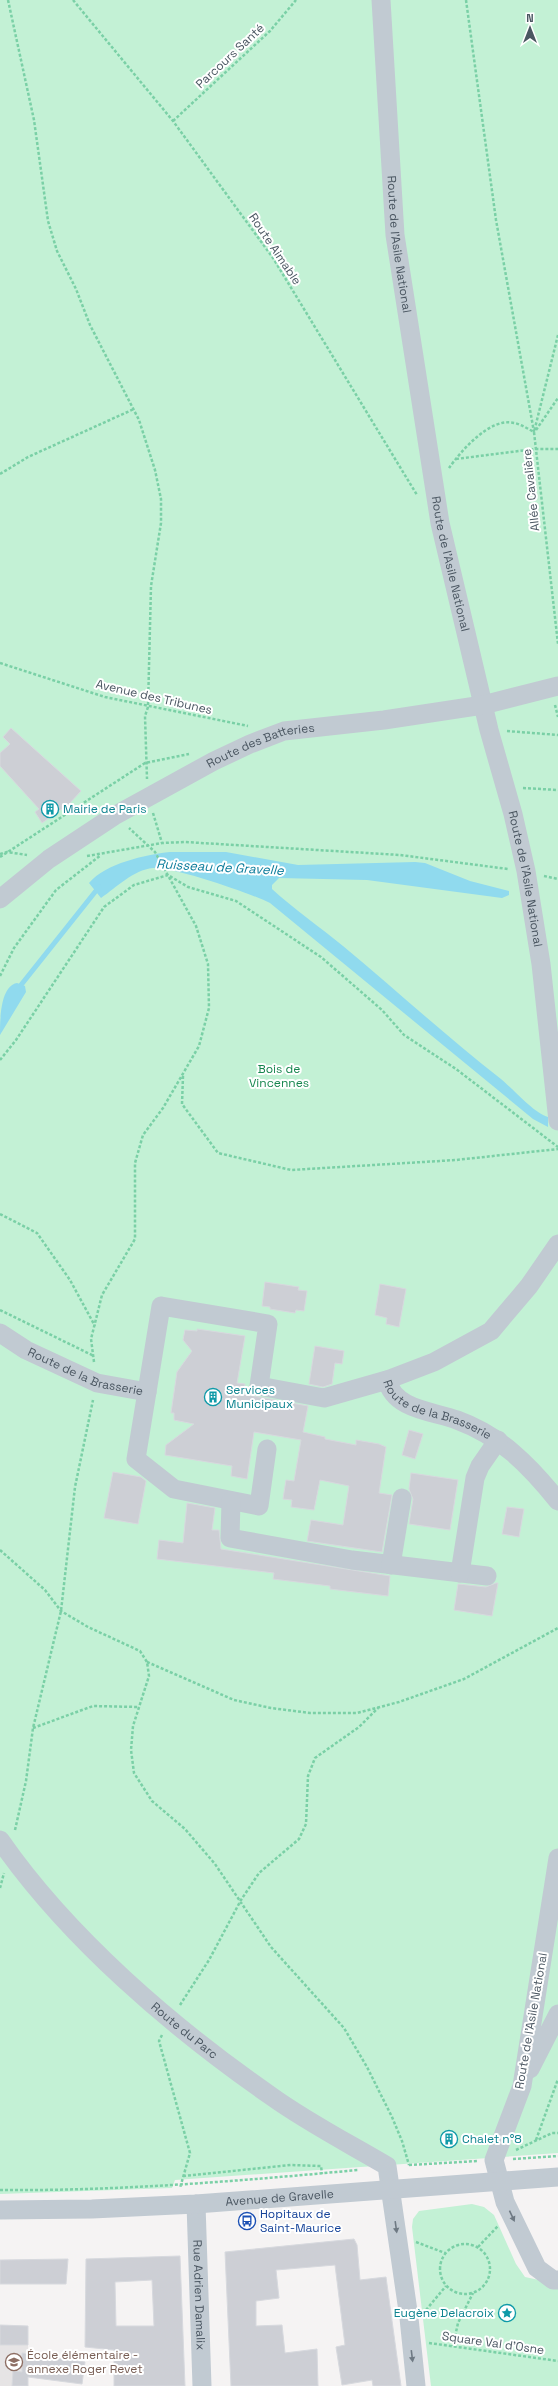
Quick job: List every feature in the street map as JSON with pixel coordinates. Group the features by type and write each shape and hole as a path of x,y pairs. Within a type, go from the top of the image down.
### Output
{"street":[{"name":"Route de l'Asile National","path":"380,0 395,234 428,497 440,523 489,730 506,788 526,871 541,964 558,1120"},
{"name":"Route des Batteries","path":"0,899 49,859 114,816 214,761 250,744 284,731 384,720 483,705 558,686"},
{"path":"387,1380 434,1362 491,1331 529,1286 558,1244"},
{"name":"Route de la Brasserie","path":"0,1332 26,1350 97,1383 147,1392 161,1306 268,1324 259,1386 324,1398 387,1380 389,1389 404,1403 428,1412 457,1420 498,1440 533,1470 558,1501"},
{"path":"147,1392 136,1459 174,1489 259,1506 267,1448"},
{"path":"460,1573 475,1478 480,1466 498,1440"},
{"path":"391,1565 402,1498"},
{"path":"231,1501 230,1538 352,1560 487,1576"},
{"name":"Route du Parc","path":"0,1840 78,1934 171,2020 271,2096 387,2166 416,2386"},
{"name":"Route de l'Asile National","path":"486,2160 522,2086 558,1858"},
{"path":"522,2086 558,2014"},
{"path":"486,2160 498,2180 511,2215 537,2268 553,2280 558,2280"},
{"name":"Avenue de Gravelle","path":"0,2210 92,2209 188,2204 498,2180 558,2177"},
{"name":"Rue Adrien Damalix","path":"188,2204 202,2386"}],"path":[{"path":"8,0 34,120 48,221 58,252 76,289 90,325 134,409 155,470 161,500 161,523 151,586 148,707 144,716 145,763 148,797 162,843"},
{"name":"Route Aimable","path":"73,0 173,121 273,258 428,497"},
{"name":"Parcours Santé","path":"173,121 270,31 296,0"},
{"path":"466,0 496,220 534,432"},
{"name":"Allée Cavalière","path":"558,335 534,432 558,644"},
{"path":"534,432 558,398"},
{"path":"0,474 28,457 134,409"},
{"path":"428,497 455,460 480,433 499,425 512,422 534,432"},
{"path":"455,460 535,449 558,449"},
{"name":"Avenue des Tribunes","path":"0,663 105,697 148,707 255,727"},
{"path":"489,730 558,735"},
{"path":"0,857 145,763 197,752"},
{"path":"506,788 558,790"},
{"path":"114,816 155,852 165,870"},
{"path":"1,974 14,948 56,890 102,855 162,843 185,842 400,855 526,871 558,879"},
{"path":"0,854 7,852"},
{"path":"0,1060 16,1040 104,907 134,885 168,875 188,887 236,901 322,957 382,1010 404,1035 422,1048 451,1065 558,1148"},
{"path":"183,1075 182,1104 218,1153 291,1170 456,1160 558,1148"},
{"path":"0,1214 37,1233 70,1280 95,1326"},
{"path":"0,1310 94,1356"},
{"path":"0,1550 45,1590 61,1611 88,1627 140,1651 147,1662 149,1676 133,1726 132,1744 134,1773 152,1801 185,1829 215,1864 271,1946 344,2028 367,2067 392,2117 402,2141 408,2165 486,2160 552,2133 558,2133"},
{"path":"147,1662 234,1700 271,1708 310,1713 357,1713 378,1708 464,1679 534,1643 558,1628"},
{"path":"33,1728 93,1706 139,1707"},
{"path":"188,2204 180,2185 190,2153 159,2041 209,1960 241,1900 259,1873 298,1839 301,1834 306,1824 308,1776 315,1758 359,1727 378,1708"},
{"path":"536,2140 558,2080"},
{"path":"515,2158 558,2156"},
{"path":"183,2176 291,2165 321,2166 322,2193"},
{"name":"Avenue de Gravelle","path":"0,2190 98,2189 180,2185 360,2169"},
{"path":"478,2247 511,2215"},
{"path":"413,2241 445,2254"},
{"path":"464,2244 478,2247 488,2259 490,2275 481,2289 474,2293 459,2293 446,2286 440,2270 445,2254 451,2248 464,2244"},
{"path":"422,2315 446,2286"},
{"path":"453,2346 458,2323 474,2293"},
{"name":"Square Val d'Osne","path":"425,2342 558,2361"}],"shaded area":[{"name":"École élémentaire - annexe Roger Revet","path":"0,2325 28,2326 28,2386 0,2386"}],"green space":[{"name":"Bois de Vincennes","path":"0,0 558,0 558,2153 175,2180 172,2188 0,2194"},
{"path":"472,2204 484,2207 494,2215 516,2264 525,2277 558,2284 558,2386 431,2386 412,2227 413,2219 419,2211"}],"water":[{"path":"170,852 226,852 298,865 425,863 470,881 509,891 509,895 502,898 367,880 279,878 272,885 272,889 281,897 343,946 537,1111 548,1117 548,1127 533,1119 270,903 211,881 176,871 163,869 146,869 132,875 101,898 89,883 105,870 126,861 149,855"},
{"path":"17,983 25,986 26,992 0,1035 1,1013 4,997 7,990"}],"building":[{"path":"11,728 81,791 69,804 42,823 35,812 39,809 0,766 0,753 10,744 3,737"},
{"path":"265,1282 299,1287 298,1290 307,1291 304,1311 296,1310 295,1313 270,1309 270,1307 262,1306"},
{"path":"380,1284 406,1289 399,1327 386,1324 387,1318 375,1315"},
{"path":"197,1329 245,1336 237,1383 245,1384 243,1394 308,1406 303,1432 325,1437 325,1439 356,1445 356,1440 379,1444 386,1447 379,1493 392,1495 382,1552 307,1541 311,1520 343,1525 349,1486 320,1480 314,1510 291,1507 292,1500 283,1499 286,1480 294,1481 301,1440 254,1432 247,1479 231,1476 232,1466 165,1455 166,1445 194,1424 174,1420 174,1413 171,1413 177,1372 192,1351 183,1340 185,1330 197,1331"},
{"path":"315,1346 344,1351 342,1364 335,1363 332,1384 323,1387 309,1384"},
{"path":"409,1430 423,1434 415,1459 402,1455"},
{"path":"113,1472 141,1477 146,1481 138,1524 104,1518"},
{"path":"411,1473 458,1480 450,1530 409,1524 413,1499 409,1489"},
{"path":"187,1503 215,1508 212,1530 219,1530 221,1549 390,1576 388,1596 330,1589 330,1586 273,1579 274,1573 157,1559 159,1540 183,1543"},
{"path":"507,1507 524,1509 519,1537 502,1534"},
{"path":"498,1583 492,1616 454,1610 458,1584 486,1587"},
{"path":"354,2239 357,2245 360,2280 386,2277 401,2386 373,2386 372,2380 342,2385 336,2347 345,2345 335,2265 276,2270 279,2298 256,2301 256,2326 282,2325 285,2353 317,2349 318,2386 231,2386 225,2252"},
{"path":"180,2256 185,2386 114,2386 114,2350 85,2347 86,2259","holes":["152,2280 154,2326 116,2326 115,2282"]},
{"path":"68,2259 66,2284 0,2284 0,2260"},
{"path":"0,2325 28,2326 28,2345 0,2345"},
{"path":"22,2353 85,2362 82,2384 28,2377 28,2386 12,2386 13,2371 22,2372"}],"waterway":[{"name":"Ruisseau de Gravelle","path":"17,990 99,887"}],"place":[{"name":"Mairie de Paris","path":"50,809"},
{"name":"Services Municipaux","path":"213,1397"},
{"name":"Chalet n°8","path":"449,2139"},
{"name":"Hopitaux de Saint-Maurice","path":"247,2221"},
{"name":"Eugène Delacroix","path":"507,2313"},
{"name":"École élémentaire - annexe Roger Revet","path":"14,2362"}]}
